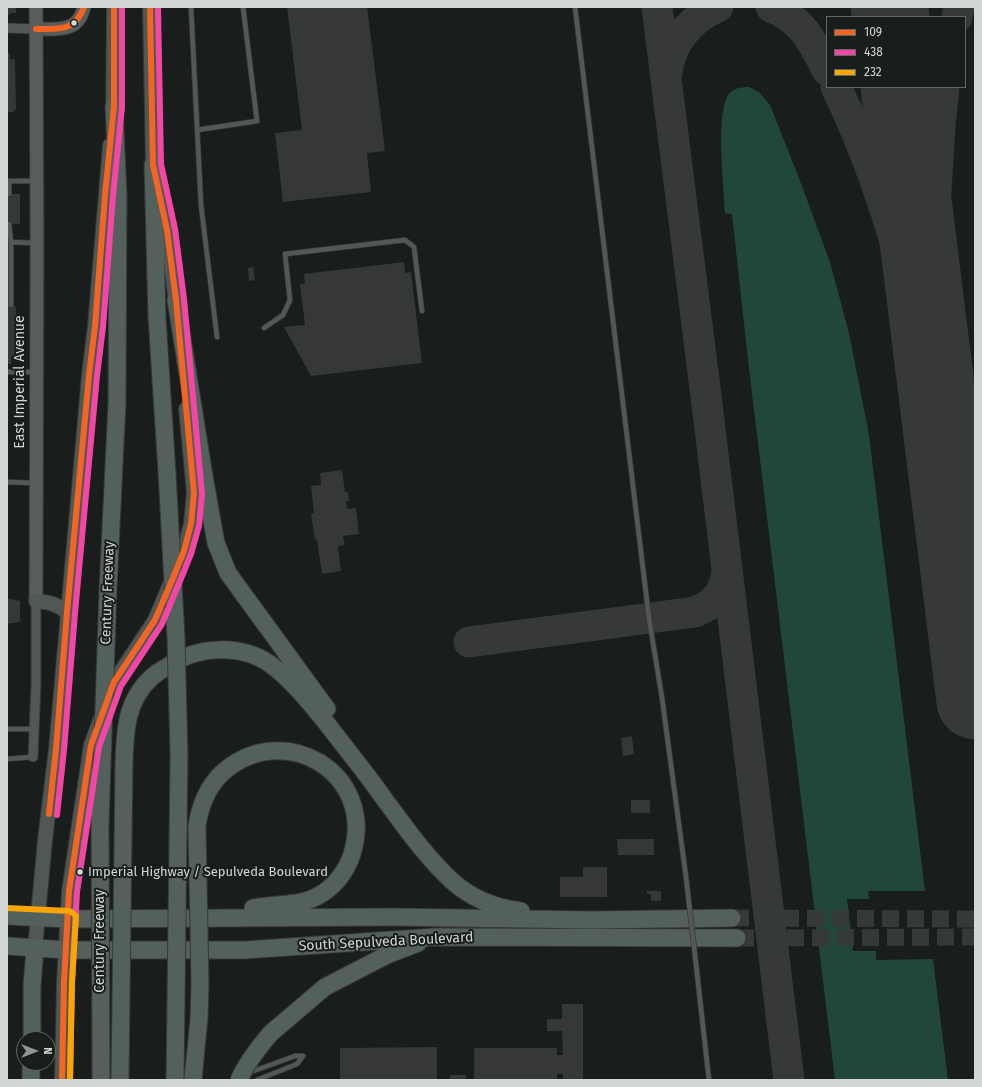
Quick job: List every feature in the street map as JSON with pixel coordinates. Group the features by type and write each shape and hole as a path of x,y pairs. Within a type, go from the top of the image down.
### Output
{"highway":[{"name":"Century Freeway","path":"101,1080 100,823 108,589 117,403 118,194 114,106"},
{"path":"153,165 157,318 176,638 178,748 175,1080"},
{"path":"176,300 216,543 228,573 359,754 369,777"},
{"path":"120,1080 125,732 129,713 135,697 152,677 176,661 190,655 208,651 232,649 250,653 270,664 290,681 318,713 369,777 427,856 460,887 480,900 506,909 592,920"},
{"path":"193,1080 199,1018 200,984 197,826 200,811 206,795 212,783 230,766 242,758 257,753 281,750 303,754 324,766 342,784 354,809 356,830 354,848 347,866 334,884 317,896 299,903 265,906 217,917"},
{"name":"South Sepulveda Boulevard","path":"7,916 68,919 393,916 592,920 732,918"},
{"path":"236,1080 256,1051 271,1033 325,988 387,956 435,937"},
{"name":"South Sepulveda Boulevard","path":"7,946 66,950 246,950 435,937 737,938"},
{"path":"32,1031 32,986 35,948"}],"main road":[{"path":"35,948 45,840 55,763 88,375 95,326 105,196 114,106 114,7"},
{"path":"62,1080 69,891 91,745 114,682 154,620 184,551 191,524 194,493 176,300 167,230 153,165 150,7"},
{"path":"36,602 50,602 58,605 67,612"}],"street":[{"name":"East Imperial Avenue","path":"33,757 35,730 36,602 36,7"},
{"path":"7,28 69,28 78,22 84,7"}],"lane":[{"path":"191,7 196,130 201,205 217,336"},
{"path":"196,130 257,121 243,7"},
{"path":"575,7 649,618 662,698 686,876 709,1080"},
{"path":"9,194 9,181 36,181"},
{"path":"9,224 11,242 11,305"},
{"path":"264,328 283,315 290,300 285,254 405,240 414,247 422,311"},
{"path":"11,242 37,243"},
{"path":"7,372 36,372"},
{"path":"7,482 36,483"},
{"path":"7,730 35,730"},
{"path":"7,759 33,757"},
{"path":"236,1080 295,1056 303,1056 298,1064 257,1080"}],"green space":[{"path":"749,87 759,92 770,105 830,262 849,333 869,435 925,891 868,891 869,899 847,899 853,951 876,951 876,960 933,959 948,1080 835,1080 748,360 732,214 725,213 721,151 722,116 729,94 735,89"}],"building":[{"path":"7,7 16,7 16,13 10,13 10,15 7,15"},
{"path":"287,7 367,7 385,151 367,153 371,192 283,202 275,133 302,130"},
{"path":"7,53 10,53 10,59 15,59 16,109 13,112 7,112"},
{"path":"7,194 20,194 20,224 7,224"},
{"path":"404,262 405,273 411,272 422,363 311,376 284,327 305,325 300,284 305,284 304,274"},
{"path":"253,267 255,280 249,281 248,268"},
{"path":"7,305 14,305 16,308 16,353 15,357 11,357 11,364 7,364"},
{"path":"342,470 345,492 348,492 349,501 346,501 347,509 356,508 359,534 343,536 345,545 338,546 341,571 322,574 317,539 315,540 311,514 314,513 311,486 321,485 320,473"},
{"path":"7,598 20,601 20,622 7,624"},
{"path":"632,736 634,754 623,756 621,738"},
{"path":"631,800 650,800 650,813 631,813"},
{"path":"617,839 654,839 654,855 618,855"},
{"path":"583,867 607,867 607,897 560,897 560,877 583,877"},
{"path":"647,891 661,891 661,901 651,901 651,894 647,894"},
{"path":"562,1004 583,1004 583,1080 563,1080 563,1074 557,1074 557,1080 474,1080 474,1048 557,1048 557,1055 563,1055 562,1031 547,1031 547,1019 562,1019"},
{"path":"437,1047 437,1080 340,1080 340,1048"},
{"path":"450,1075 466,1075 466,1080 450,1080"}],"taxiway":[{"path":"657,7 789,1080"},
{"path":"667,73 672,52 677,42 699,18 718,7"},
{"path":"771,7 782,12 799,25 817,50 826,68"},
{"path":"957,16 959,7"},
{"path":"836,88 859,138 895,241 921,346 951,508"},
{"path":"939,354 935,281 935,232 936,184 944,88"},
{"path":"962,470 975,519"},
{"path":"469,642 695,612 713,602 723,587 727,573"}],"runway":[{"path":"889,7 891,16"},
{"path":"899,88 975,701"}],"tunnel":[{"path":"732,918 975,919"},
{"path":"737,938 975,937"}],"transit line":[{"name":"109","path":"36,29 59,29 71,25 76,21 84,7"},
{"name":"109","path":"49,814 114,106 114,7"},
{"name":"438","path":"57,815 122,107 122,7"},
{"name":"109","path":"62,1080 64,982 69,891 91,745 114,682 155,620 173,578 184,551 191,524 194,493 176,300 167,230 153,165 150,7"},
{"name":"438","path":"70,1080 72,982 77,892 99,747 121,686 162,624 191,554 199,526 202,494 184,299 175,229 161,164 158,7"},
{"name":"232","path":"7,908 69,911 76,916 72,982 70,1080"}],"place":[{"name":"Imperial Highway / Sepulveda Boulevard","path":"80,872"}]}
